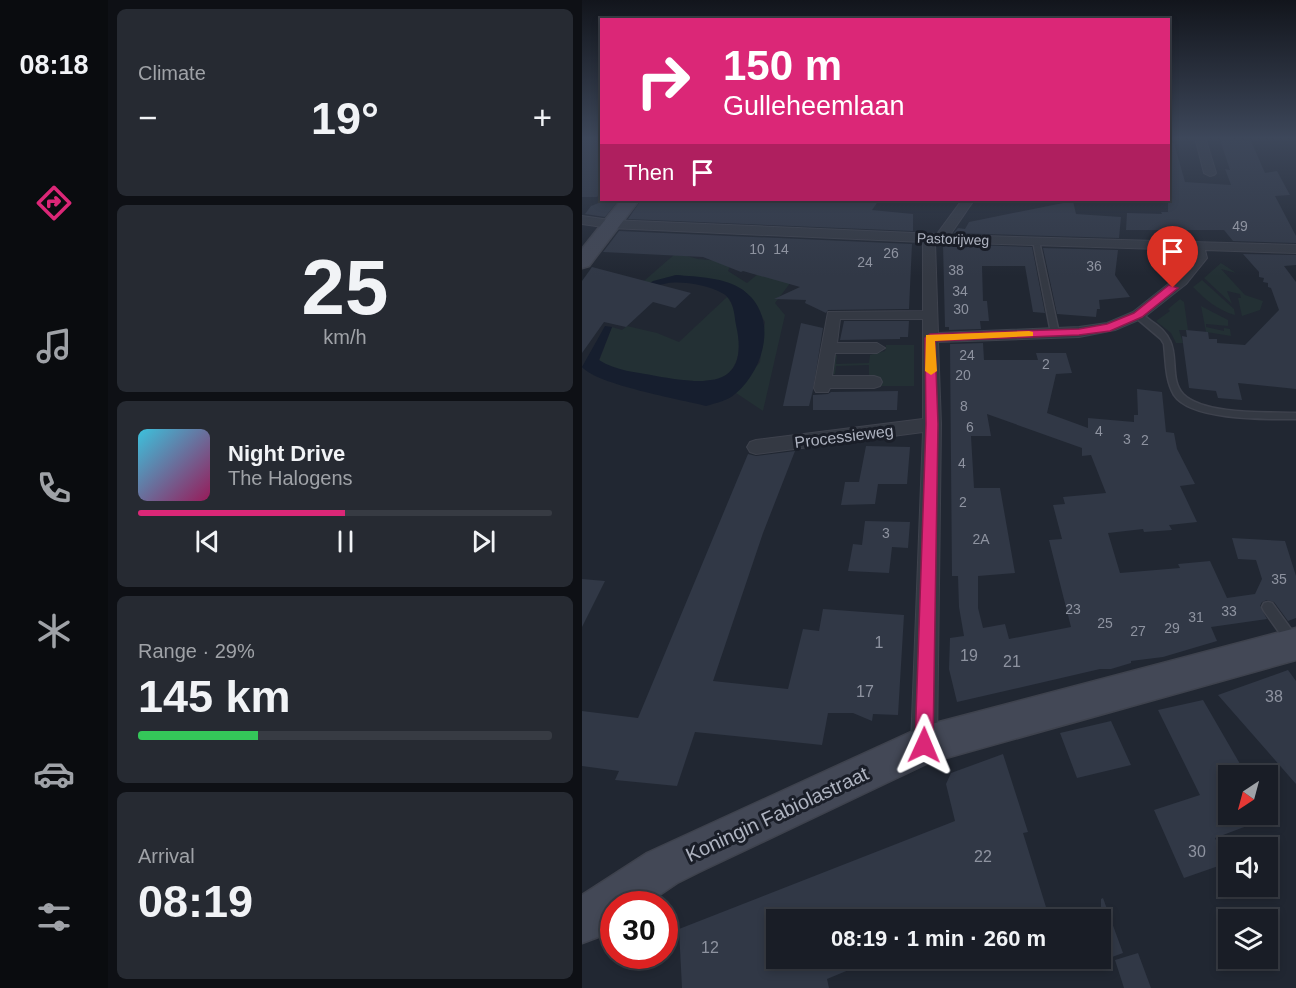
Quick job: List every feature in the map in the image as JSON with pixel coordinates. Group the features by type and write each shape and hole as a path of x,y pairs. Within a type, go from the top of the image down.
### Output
{"street":[{"path":"582,262 629,201"},
{"path":"924,745 932,424 930,315 935,238 967,201"},
{"name":"Pastorijweg","path":"582,220 610,224 935,238 1296,249"},
{"path":"930,338 1055,333 1110,327 1138,315 1195,266 1200,258 1198,246"},
{"path":"874,382 823,385 833,315 930,315"},
{"path":"828,348 877,348"},
{"name":"Processieweg","path":"756,447 932,424"},
{"name":"Koningin Fabiolastraat","path":"582,921 686,856 924,745 1295,644"}],"lane":[{"path":"1036,241 1055,333"},
{"path":"1138,315 1161,332 1169,343 1173,387 1185,400 1196,406 1218,412 1296,416"},
{"path":"1268,607 1295,644"}],"shaded area":[{"path":"676,253 698,259 732,262 728,271 747,283 780,256 804,265 775,303 785,315 763,411 736,393 760,362 765,322 752,299 743,290 726,283 676,275 642,288 637,287"},
{"path":"1221,263 1236,273 1221,269 1245,295 1263,301 1260,310 1242,316 1238,298 1241,298 1240,294 1227,291 1232,304 1204,278"},
{"path":"1202,280 1234,309 1235,315 1212,304 1193,287"},
{"path":"727,297 736,317 739,346 734,365 724,377 703,381 669,379 620,371 599,361 612,327 622,330 627,326 657,333 679,342"},
{"path":"1180,299 1184,302 1188,330 1179,330 1183,343 1176,343 1171,333 1156,321 1170,311 1168,309"},
{"path":"1201,306 1228,320 1228,326 1206,324 1206,327 1224,331 1224,328 1230,329 1231,336 1206,332"},
{"path":"886,345 914,345 914,386 875,386 875,376 869,375 869,365 836,366 835,374 831,375 834,355 837,355 836,364 869,363 870,355 885,351"}],"water":[{"path":"676,275 728,282 743,290 754,301 761,314 764,342 754,371 732,396 721,402 706,406 659,395 604,380 582,367 605,326 612,327 599,360 612,367 690,381 719,378 729,372 736,362 739,346 733,307 726,296 716,290 686,283 642,288 653,281"}],"building":[{"path":"582,183 600,183 600,193 597,197 582,197"},
{"path":"1170,183 1231,185 1230,183 1284,183 1290,195 1275,196 1296,236 1296,243 1233,241 1224,230 1126,230 1127,213 1162,214 1161,212 1168,212"},
{"path":"604,201 618,201 605,217 585,214 591,206"},
{"path":"640,201 878,201 872,210 913,214 913,231 628,219"},
{"path":"1073,201 1076,214 1121,217 1119,238 954,233 958,228 965,229 969,222"},
{"path":"619,231 912,244 909,309 828,310 826,313 805,303 806,300 774,299 800,287 741,272 703,257 603,252"},
{"path":"943,244 1032,247 1045,313 1033,312 1025,266 982,266 983,301 987,301 989,321 980,321 981,329 949,330 949,327 945,327"},
{"path":"1043,248 1118,250 1115,275 1130,297 1099,300 1100,309 1097,309 1096,317 1057,314"},
{"path":"1243,254 1296,255 1296,265 1284,266 1296,282 1296,389 1238,383 1242,400 1218,398 1216,391 1189,388 1182,336 1187,337 1186,330 1208,332 1209,339 1217,339 1217,343 1245,345 1279,310 1268,283 1263,282 1264,278 1259,277 1259,272"},
{"path":"592,267 691,293 675,308 653,302 626,327 604,322 582,353 582,281"},
{"path":"844,321 909,321 908,337 840,340"},
{"path":"801,323 823,328 813,390 809,406 783,406"},
{"path":"983,343 984,360 1038,360 1036,353 1066,353 1072,373 1056,374 1047,413 1088,428 1088,418 1134,422 1134,415 1138,415 1137,389 1162,392 1166,432 1174,433 1177,449 1195,484 1180,486 1197,522 1169,525 1172,530 1144,532 1143,529 1108,533 1120,573 1180,568 1178,564 1210,561 1227,598 1255,594 1262,579 1256,560 1238,559 1232,538 1285,541 1296,576 1296,618 1288,621 1274,602 1267,600 1260,606 1267,619 1211,627 1217,641 1163,657 1131,661 1131,663 1111,669 1100,669 957,702 949,669 950,638 964,636 959,607 958,576 952,576 950,344","holes":["987,414 1082,448 1082,456 1091,455 1106,493 1063,497 1065,504 1053,505 1062,539 1049,540 1071,627 1009,639 1005,624 983,628 978,608 978,576 1015,573 1000,488 974,488 971,436 991,436"]},
{"path":"898,391 897,410 813,410 813,395 831,392"},
{"path":"866,446 910,447 907,484 878,484 875,504 841,505 845,482 859,482"},
{"path":"795,451 763,533 713,681 788,689 803,629 819,631 823,609 904,615 898,715 873,714 872,721 853,713 828,713 822,745 695,732 677,786 615,780 619,771 582,766 582,711 638,718 748,454 756,456"},
{"path":"865,521 910,522 908,548 892,547 889,573 848,571 853,544 862,545"},
{"path":"582,579 605,581 582,627"},
{"path":"1288,670 1296,681 1296,784 1218,695"},
{"path":"1203,700 1241,765 1218,765 1218,825 1249,825 1215,838 1218,844 1218,866 1184,878 1154,810 1200,795 1158,710"},
{"path":"1111,721 1131,765 1077,778 1060,733"},
{"path":"1003,754 1028,832 1023,833 1047,909 766,909 766,969 851,969 827,979 829,988 682,988 679,929 955,821 946,784 951,773"},
{"path":"1103,898 1107,909 1101,909"},
{"path":"1111,920 1123,953 1111,957"},
{"path":"1138,953 1151,988 1124,988 1115,960"}],"slow traffic":[{"path":"931,371 930,338 1029,334"}],"route":[{"path":"924,745 932,424 930,338 1079,332 1110,327 1138,315 1173,288"}]}
